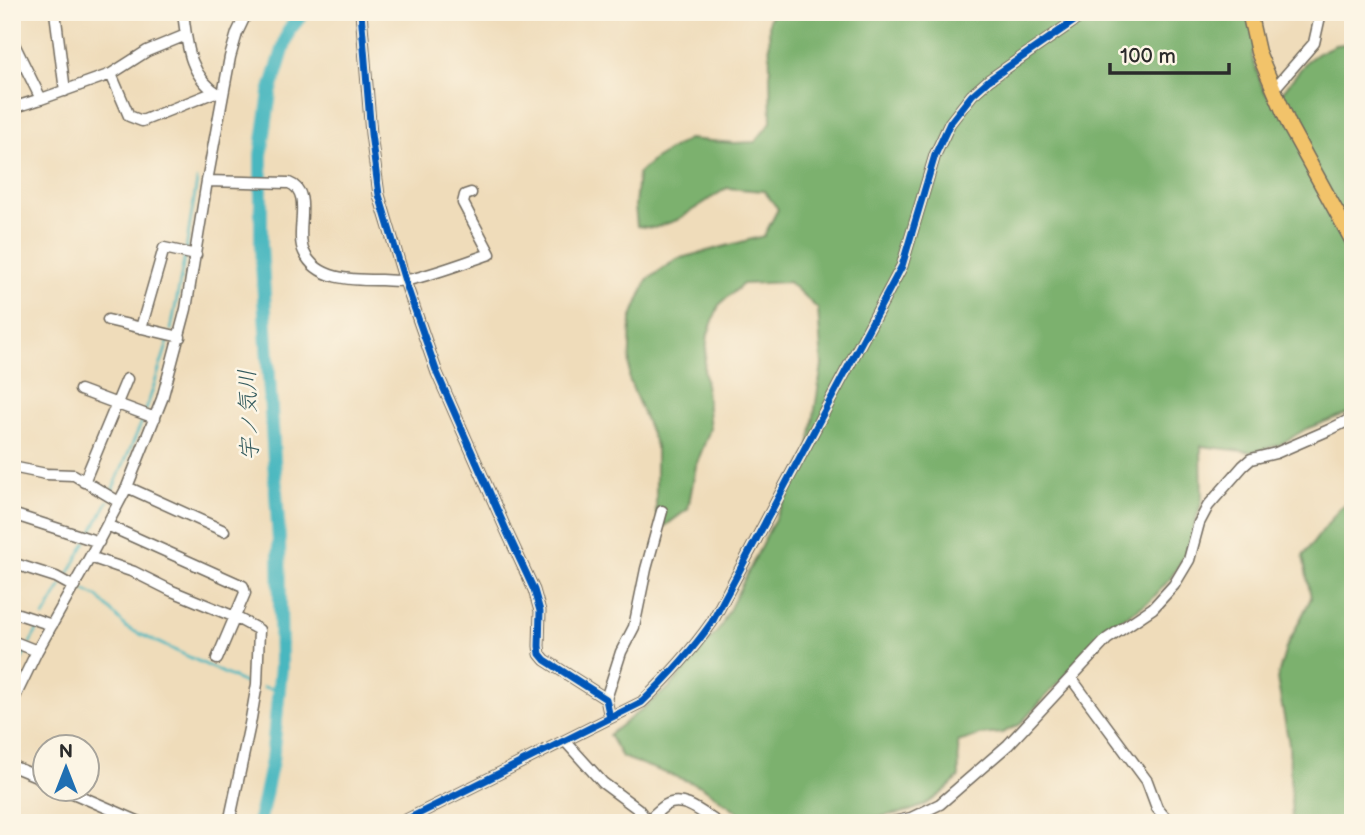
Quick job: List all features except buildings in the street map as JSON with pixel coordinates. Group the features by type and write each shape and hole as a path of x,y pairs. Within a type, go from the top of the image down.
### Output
{"main road":[{"path":"1249,12 1258,52 1273,90 1290,127 1353,242"}],"street":[{"path":"55,12 65,91"},
{"path":"183,12 193,65 204,84 218,95"},
{"path":"12,703 15,688 74,587 127,487 155,418 180,337 196,255 218,95 237,33 247,12"},
{"path":"361,12 370,134 379,195 437,373 534,590 541,621 540,654 545,660 606,699"},
{"path":"400,823 415,819 642,702 694,648 712,622 902,266 935,155 950,123 972,95 989,80 1087,12"},
{"path":"1273,90 1314,43 1321,12"},
{"path":"12,108 111,74 147,51 186,34"},
{"path":"12,40 41,99"},
{"path":"111,74 129,116 142,121 218,95"},
{"path":"207,181 294,185 301,193 304,254 321,270 342,279 405,281 490,254 463,203 465,195 471,193"},
{"path":"141,328 164,248 196,255"},
{"path":"108,320 180,337"},
{"path":"84,482 127,379"},
{"path":"80,390 155,418"},
{"path":"889,823 911,820 940,804 1007,745 1107,639 1153,608 1174,585 1189,560 1199,523 1208,506 1251,459 1276,453 1353,418"},
{"path":"12,467 46,474 74,475 119,502"},
{"path":"127,487 224,531"},
{"path":"610,718 606,699 621,652 634,627 662,511"},
{"path":"12,514 99,541"},
{"path":"107,526 243,586 245,593 217,659"},
{"path":"90,557 134,572 259,630 257,684 229,823"},
{"path":"12,563 56,577 74,587"},
{"path":"12,612 52,625"},
{"path":"12,641 37,651"},
{"path":"1072,678 1147,781 1157,808 1170,823"},
{"path":"565,741 603,783 638,809 649,821 665,805 673,802 686,803 718,823"},
{"path":"12,766 32,774"},
{"path":"100,804 142,823"}],"green space":[{"path":"772,12 1264,12 1252,56 1267,95 1283,91 1307,61 1318,53 1335,45 1353,43 1353,411 1306,429 1279,445 1251,452 1201,446 1202,500 1186,554 1170,579 1151,600 1095,641 1019,725 1002,733 980,735 958,742 959,777 936,797 909,811 853,823 754,823 701,786 622,757 609,735 671,686 720,628 808,453 822,365 818,309 789,282 743,284 719,305 708,334 704,368 710,429 696,466 688,509 665,526 656,513 656,446 629,379 631,319 647,280 677,259 764,236 778,209 764,191 727,188 677,220 654,228 637,226 635,206 638,174 653,160 688,139 755,142 771,122 769,20"},
{"path":"1353,501 1353,823 1292,823 1289,744 1277,679 1286,648 1311,598 1303,556 1340,508"}],"waterway":[{"name":"宇ノ気川","path":"259,823 272,761 281,667 279,541 261,246 261,155 270,93 289,30 304,12"},
{"path":"186,249 197,180"},
{"path":"171,330 185,254"},
{"path":"146,410 169,339"},
{"path":"111,493 144,417"},
{"path":"91,533 108,501"},
{"path":"66,578 86,542"},
{"path":"44,617 62,585"},
{"path":"78,587 98,597 127,628 249,685"},
{"path":"30,643 40,625"},
{"path":"12,678 26,651"},
{"path":"263,687 279,690"}],"cycle path":[{"path":"361,12 379,195 437,373 534,590 540,611 540,654 545,660 606,699 610,718"},
{"path":"400,823 642,702 687,654 712,622 902,266 935,155 950,123 972,95 989,80 1087,12"}]}
